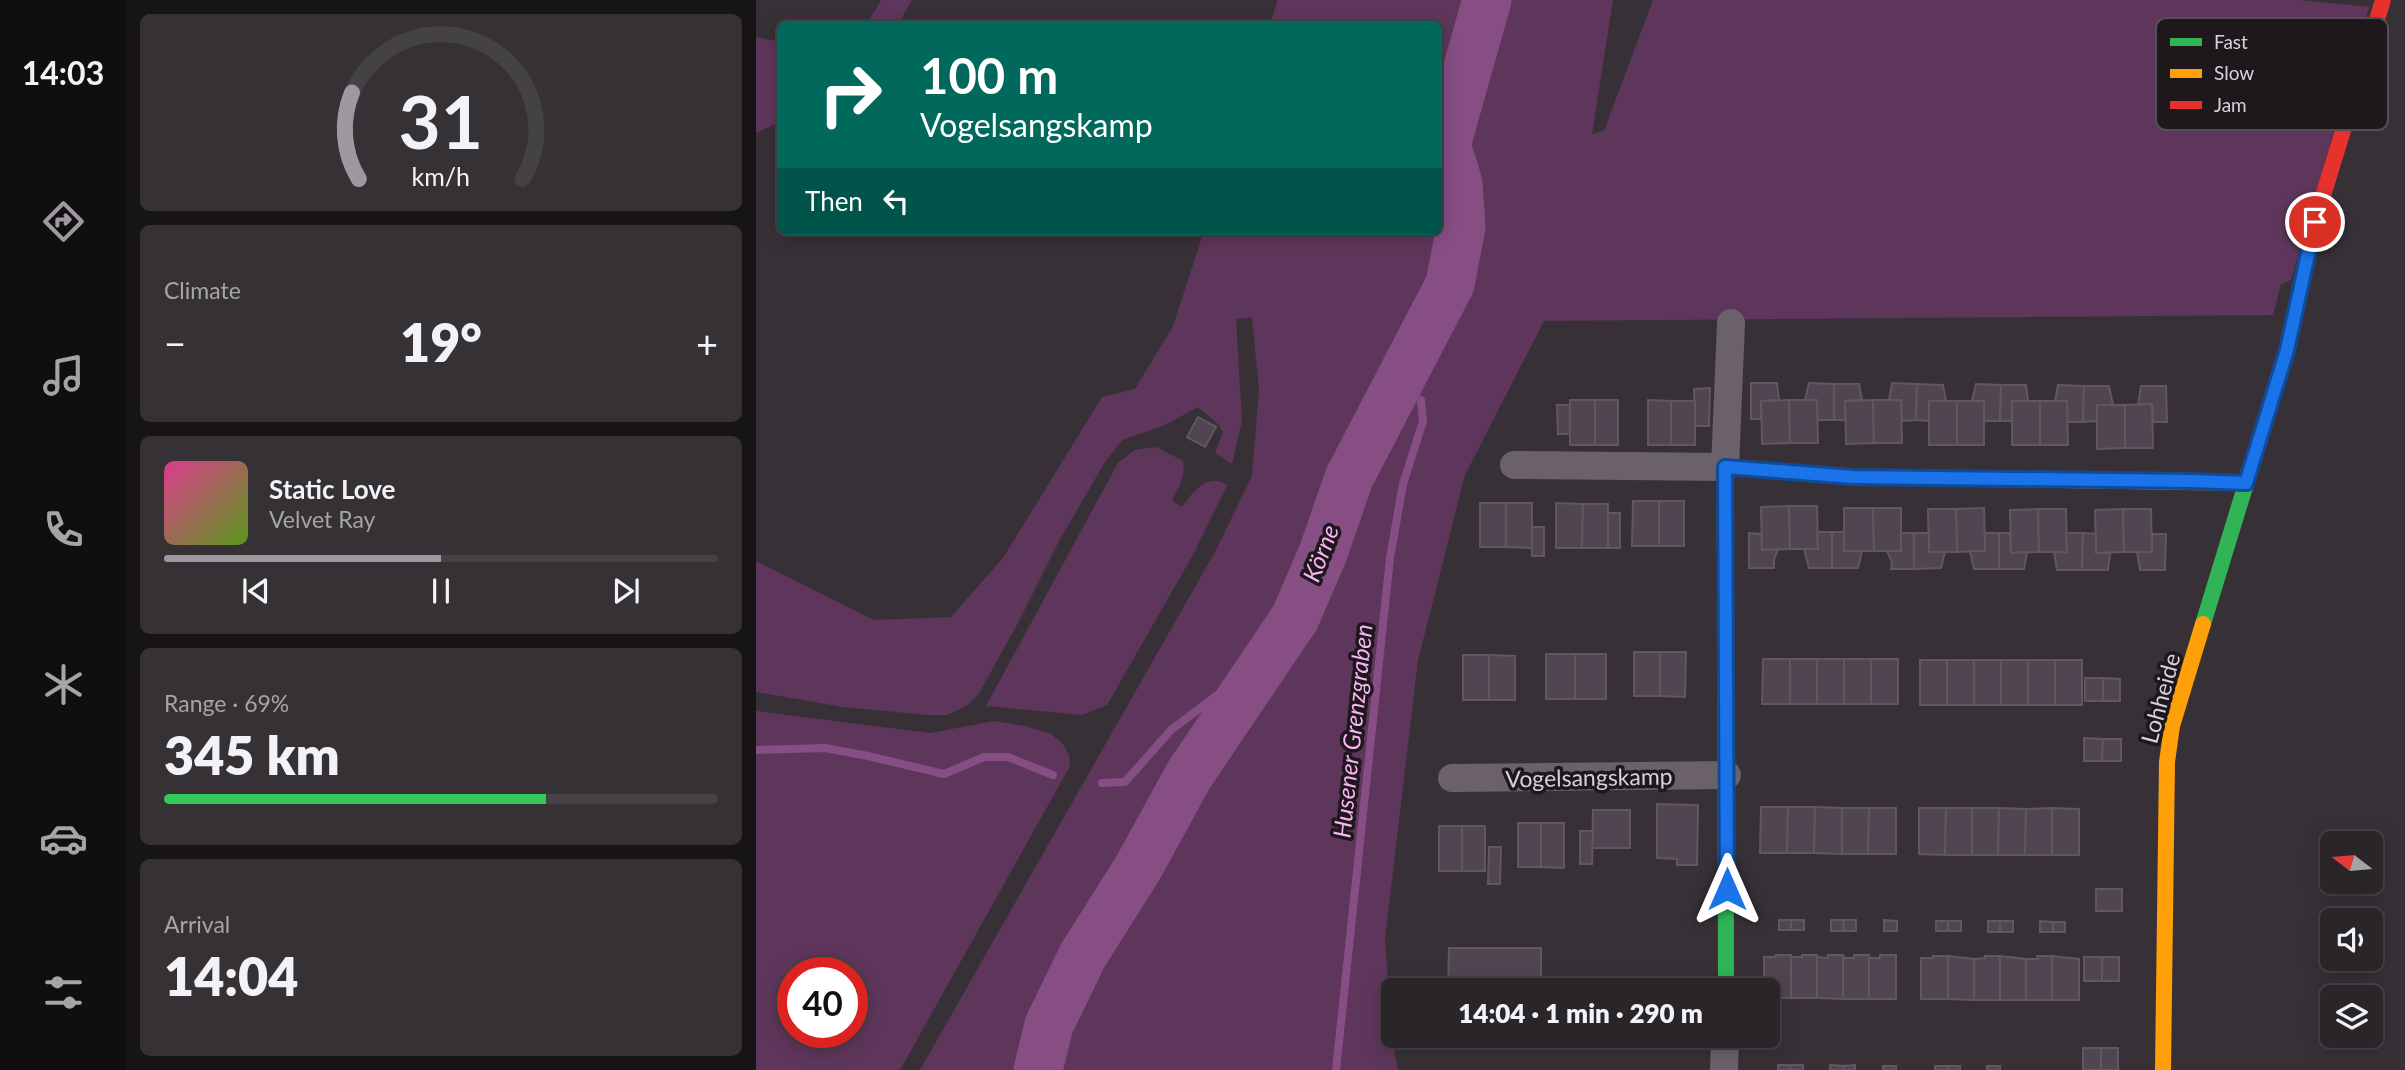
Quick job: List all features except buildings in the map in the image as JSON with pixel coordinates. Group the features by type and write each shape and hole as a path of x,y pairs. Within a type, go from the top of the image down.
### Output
{"street":[{"name":"Lohheide","path":"2377,18 2383,0"},
{"name":"Lohheide","path":"2163,1070 2167,762 2172,726 2287,350 2315,222 2343,130"},
{"path":"1726,978 1725,467 1731,323"},
{"path":"1514,465 1725,467 1853,477 2246,483"},
{"name":"Vogelsangskamp","path":"1452,778 1727,775"},
{"path":"1724,1070 1725,1048"}],"shaded area":[{"path":"881,0 912,0 900,21 869,21"},
{"path":"1278,0 1613,0 1592,134 1604,131 1653,0 2299,0 2369,7 2366,18 2156,18 2156,130 2334,130 2291,280 2281,284 2273,315 1544,321 1465,475 1418,660 1385,939 1388,978 1381,978 1381,1048 1394,1048 1398,1070 920,1070 1216,550 1252,476 1259,390 1252,317 1236,319 1242,421 1232,464 1215,453 1223,432 1218,424 1198,407 1163,426 1122,440 1105,462 1059,541 978,695 966,706 947,715 927,715 843,707 756,692 756,561 874,620 951,617 1003,558 1102,397 1135,389 1173,326 1203,235 1442,235 1442,21 1271,21"},
{"path":"756,37 777,41 777,123 756,133"},
{"path":"1156,447 1183,461 1183,477 1172,500 1182,507 1195,490 1207,483 1213,481 1227,485 1194,553 1107,705 1082,715 986,706 1118,463 1135,450"},
{"path":"756,711 930,733 994,721 1051,734 1063,744 1069,755 1070,766 900,1070 756,1070"}],"waterway":[{"name":"Körne","path":"1038,1070 1049,1025 1083,955 1138,868 1189,775 1295,618 1323,553 1349,478 1450,284 1461,227 1458,183 1446,145 1487,0"},
{"name":"Husener Grenzgraben","path":"1336,1070 1390,558 1403,484 1423,421 1421,400"},
{"path":"1102,783 1125,782 1171,730 1216,696 1246,690"},
{"path":"756,750 825,748 944,774 984,757 1008,757 1053,775"}],"traffic: fast":[{"path":"2203,624 2287,350 2303,277"},
{"path":"1726,978 1725,467 1853,477 1932,478"}],"traffic: slow":[{"path":"1932,478 2246,483"},
{"path":"2163,1070 2167,762 2172,726 2203,624"}],"traffic: jam":[{"path":"2377,18 2383,0"},
{"path":"2303,277 2315,222 2343,130"}],"route":[{"path":"1727,889 1725,467 1853,477 2246,483 2287,350 2315,222"}]}
